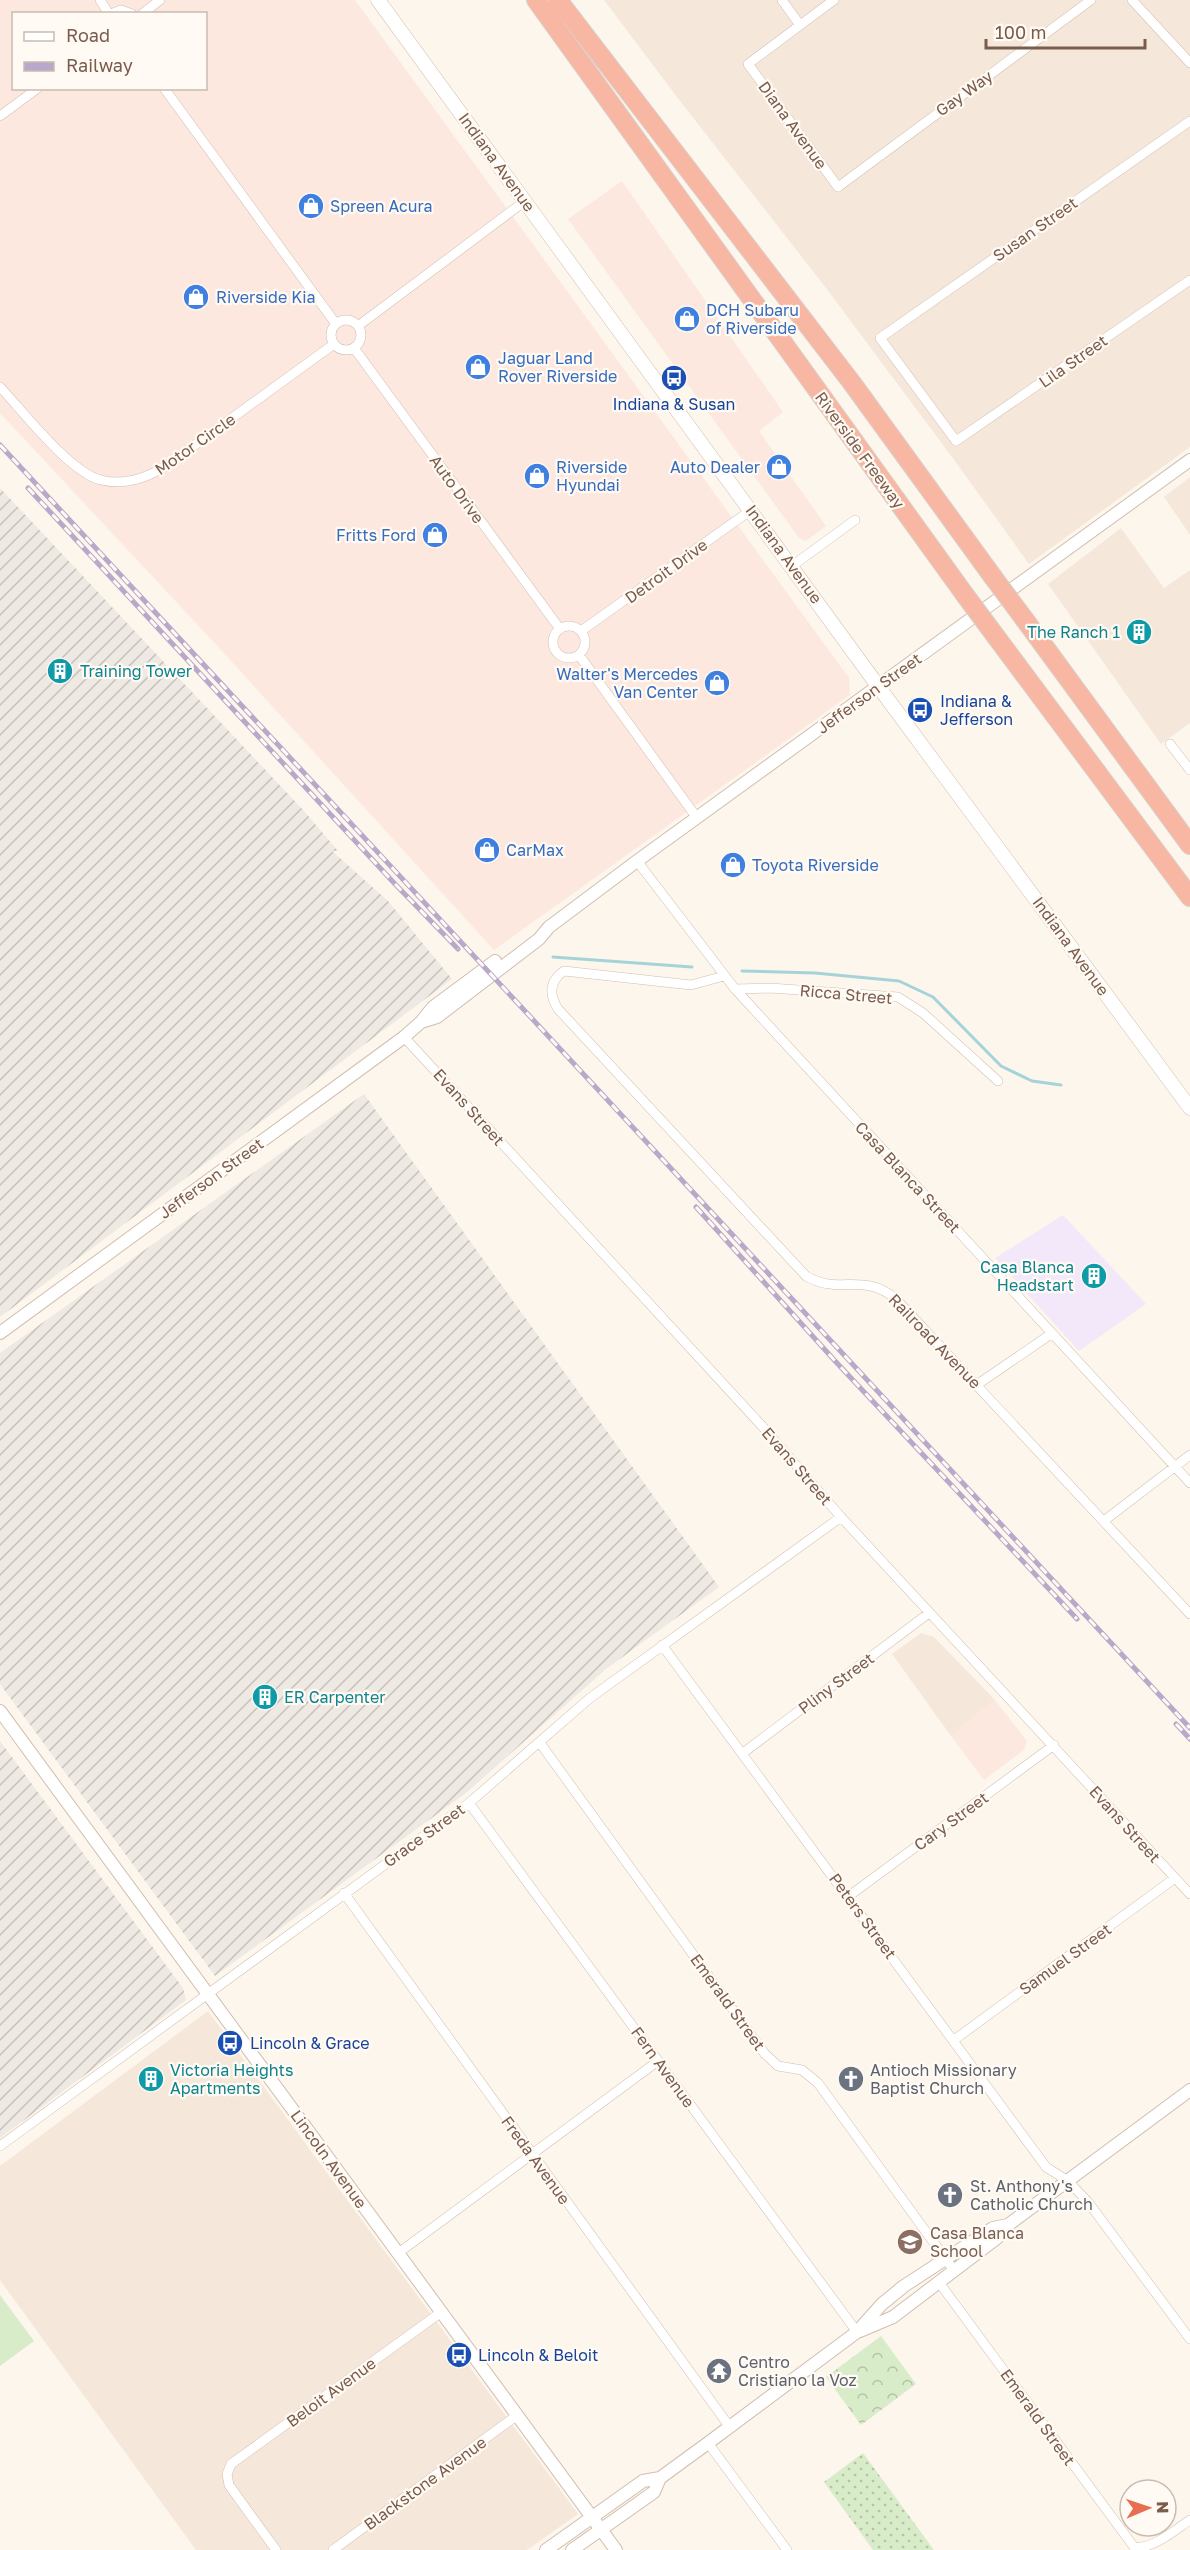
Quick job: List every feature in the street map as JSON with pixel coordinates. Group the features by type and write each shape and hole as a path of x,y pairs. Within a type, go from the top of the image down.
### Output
{"highway":[{"name":"Riverside Freeway","path":"536,0 965,595 1190,897"},
{"name":"Riverside Freeway","path":"558,0 852,383 1190,845"}],"main road":[{"name":"Indiana Avenue","path":"378,0 878,686 1190,1108"}],"street":[{"path":"145,12 160,0"},
{"path":"782,0 800,25 834,0"},
{"name":"Gay Way","path":"838,187 1091,0"},
{"path":"1132,0 1190,63"},
{"name":"Diana Avenue","path":"800,25 748,64 838,187"},
{"path":"0,116 35,90"},
{"path":"165,90 336,324"},
{"name":"Susan Street","path":"956,441 880,338 1190,121"},
{"path":"358,326 525,201"},
{"name":"Lila Street","path":"956,441 1190,280"},
{"path":"348,320 358,326 361,338 354,348 346,350 334,344 332,331 336,324 348,320"},
{"name":"Motor Circle","path":"0,387 73,465 100,480 124,482 145,479 166,466 334,344"},
{"name":"Auto Drive","path":"354,348 560,629"},
{"name":"Jefferson Street","path":"0,1333 404,1037 422,1022 433,1007 532,933 549,927 1190,460"},
{"name":"Detroit Drive","path":"581,631 751,510"},
{"path":"792,566 855,520"},
{"path":"573,627 581,631 585,641 579,655 569,658 556,652 554,637 560,629 573,627"},
{"path":"579,655 697,818"},
{"path":"1170,744 1190,770"},
{"name":"Casa Blanca Street","path":"637,861 735,989 1190,1484"},
{"name":"Railroad Avenue","path":"724,976 691,985 564,971 557,975 553,982 551,998 558,1009 806,1276 830,1286 856,1283 883,1288 896,1299 1105,1520 1190,1614"},
{"name":"Ricca Street","path":"735,989 770,988 898,997 923,1013 998,1081"},
{"name":"Evans Street","path":"404,1037 762,1426 841,1517 1190,1894"},
{"path":"978,1384 1052,1334"},
{"path":"1105,1520 1190,1455"},
{"name":"Grace Street","path":"0,2146 469,1803 590,1698 841,1517"},
{"name":"Pliny Street","path":"743,1753 930,1613"},
{"name":"Peters Street","path":"662,1645 849,1896 1046,2167 1068,2181 1088,2202 1190,2339"},
{"name":"Lincoln Avenue","path":"0,1711 616,2550"},
{"name":"Emerald Street","path":"540,1743 765,2054 778,2066 802,2070 814,2079 950,2264"},
{"name":"Cary Street","path":"849,1896 1054,1745"},
{"name":"Fern Avenue","path":"469,1803 857,2332"},
{"name":"Samuel Street","path":"954,2040 1175,1878"},
{"name":"Freda Avenue","path":"344,1893 531,2155 729,2426"},
{"path":"397,2254 658,2061"},
{"path":"546,2550 643,2481 660,2478 857,2332 882,2304 904,2286 950,2264 993,2228 1008,2225 1190,2090"},
{"path":"857,2332 893,2317 938,2281 950,2264"},
{"name":"Emerald Street","path":"938,2281 1134,2547 1141,2550"},
{"name":"Beloit Avenue","path":"276,2550 229,2485 227,2474 231,2464 440,2313"},
{"name":"Blackstone Avenue","path":"333,2550 516,2416"},
{"path":"708,2443 787,2550"},
{"path":"572,2550 654,2492 660,2478"},
{"path":"1141,2550 1150,2548 1190,2520"}],"shaded area":[{"path":"0,0 355,0 849,678 850,695 494,950 222,651 0,413"},
{"path":"604,0 1190,0 1190,447 1029,564 823,284"},
{"path":"622,181 783,412 759,431 826,526 806,541 799,538 568,219"},
{"path":"1190,477 1190,535 1164,497"},
{"path":"0,488 304,811 338,851 332,851 388,901 452,979 0,1317"},
{"path":"1121,528 1164,588 1190,570 1190,723 1161,744 1048,584"},
{"path":"364,1094 719,1587 606,1669 466,1793 215,1976 0,1684 0,1353"},
{"path":"1063,1215 1146,1304 1079,1351 995,1258"},
{"path":"921,1633 934,1637 995,1700 951,1736 892,1654"},
{"path":"995,1700 1027,1741 1024,1750 984,1780 951,1736"},
{"path":"0,1741 183,1988 186,2000 0,2138"},
{"path":"208,2011 578,2514 527,2550 196,2550 0,2280 0,2166"}],"green space":[{"path":"0,2295 34,2341 0,2366"},
{"path":"881,2336 916,2384 861,2425 826,2377"},
{"path":"863,2453 934,2550 873,2550 824,2482"}],"waterway":[{"path":"553,957 692,967"},
{"path":"742,971 815,973 899,981 933,997 1001,1066 1032,1081 1061,1085"}],"railway":[{"path":"0,445 1190,1728"},
{"path":"28,488 458,949"},
{"path":"696,1207 836,1362 1077,1619"},
{"path":"1176,1724 1190,1739"}],"place":[{"name":"Spreen Acura","path":"311,206"},
{"name":"Riverside Kia","path":"196,297"},
{"name":"DCH Subaru of Riverside","path":"687,319"},
{"name":"Jaguar Land Rover Riverside","path":"478,367"},
{"name":"Indiana & Susan","path":"674,378"},
{"name":"Auto Dealer","path":"779,467"},
{"name":"Riverside Hyundai","path":"537,476"},
{"name":"Fritts Ford","path":"435,535"},
{"name":"The Ranch 1","path":"1139,632"},
{"name":"Training Tower","path":"60,671"},
{"name":"Walter's Mercedes Van Center","path":"717,683"},
{"name":"Indiana & Jefferson","path":"920,710"},
{"name":"CarMax","path":"487,850"},
{"name":"Toyota Riverside","path":"733,865"},
{"name":"Casa Blanca Headstart","path":"1094,1276"},
{"name":"ER Carpenter","path":"265,1697"},
{"name":"Lincoln & Grace","path":"230,2043"},
{"name":"Victoria Heights Apartments","path":"151,2079"},
{"name":"Antioch Missionary Baptist Church","path":"851,2079"},
{"name":"St. Anthony's Catholic Church","path":"950,2195"},
{"name":"Casa Blanca School","path":"910,2242"},
{"name":"Lincoln & Beloit","path":"459,2355"},
{"name":"Centro Cristiano la Voz","path":"719,2371"}]}
